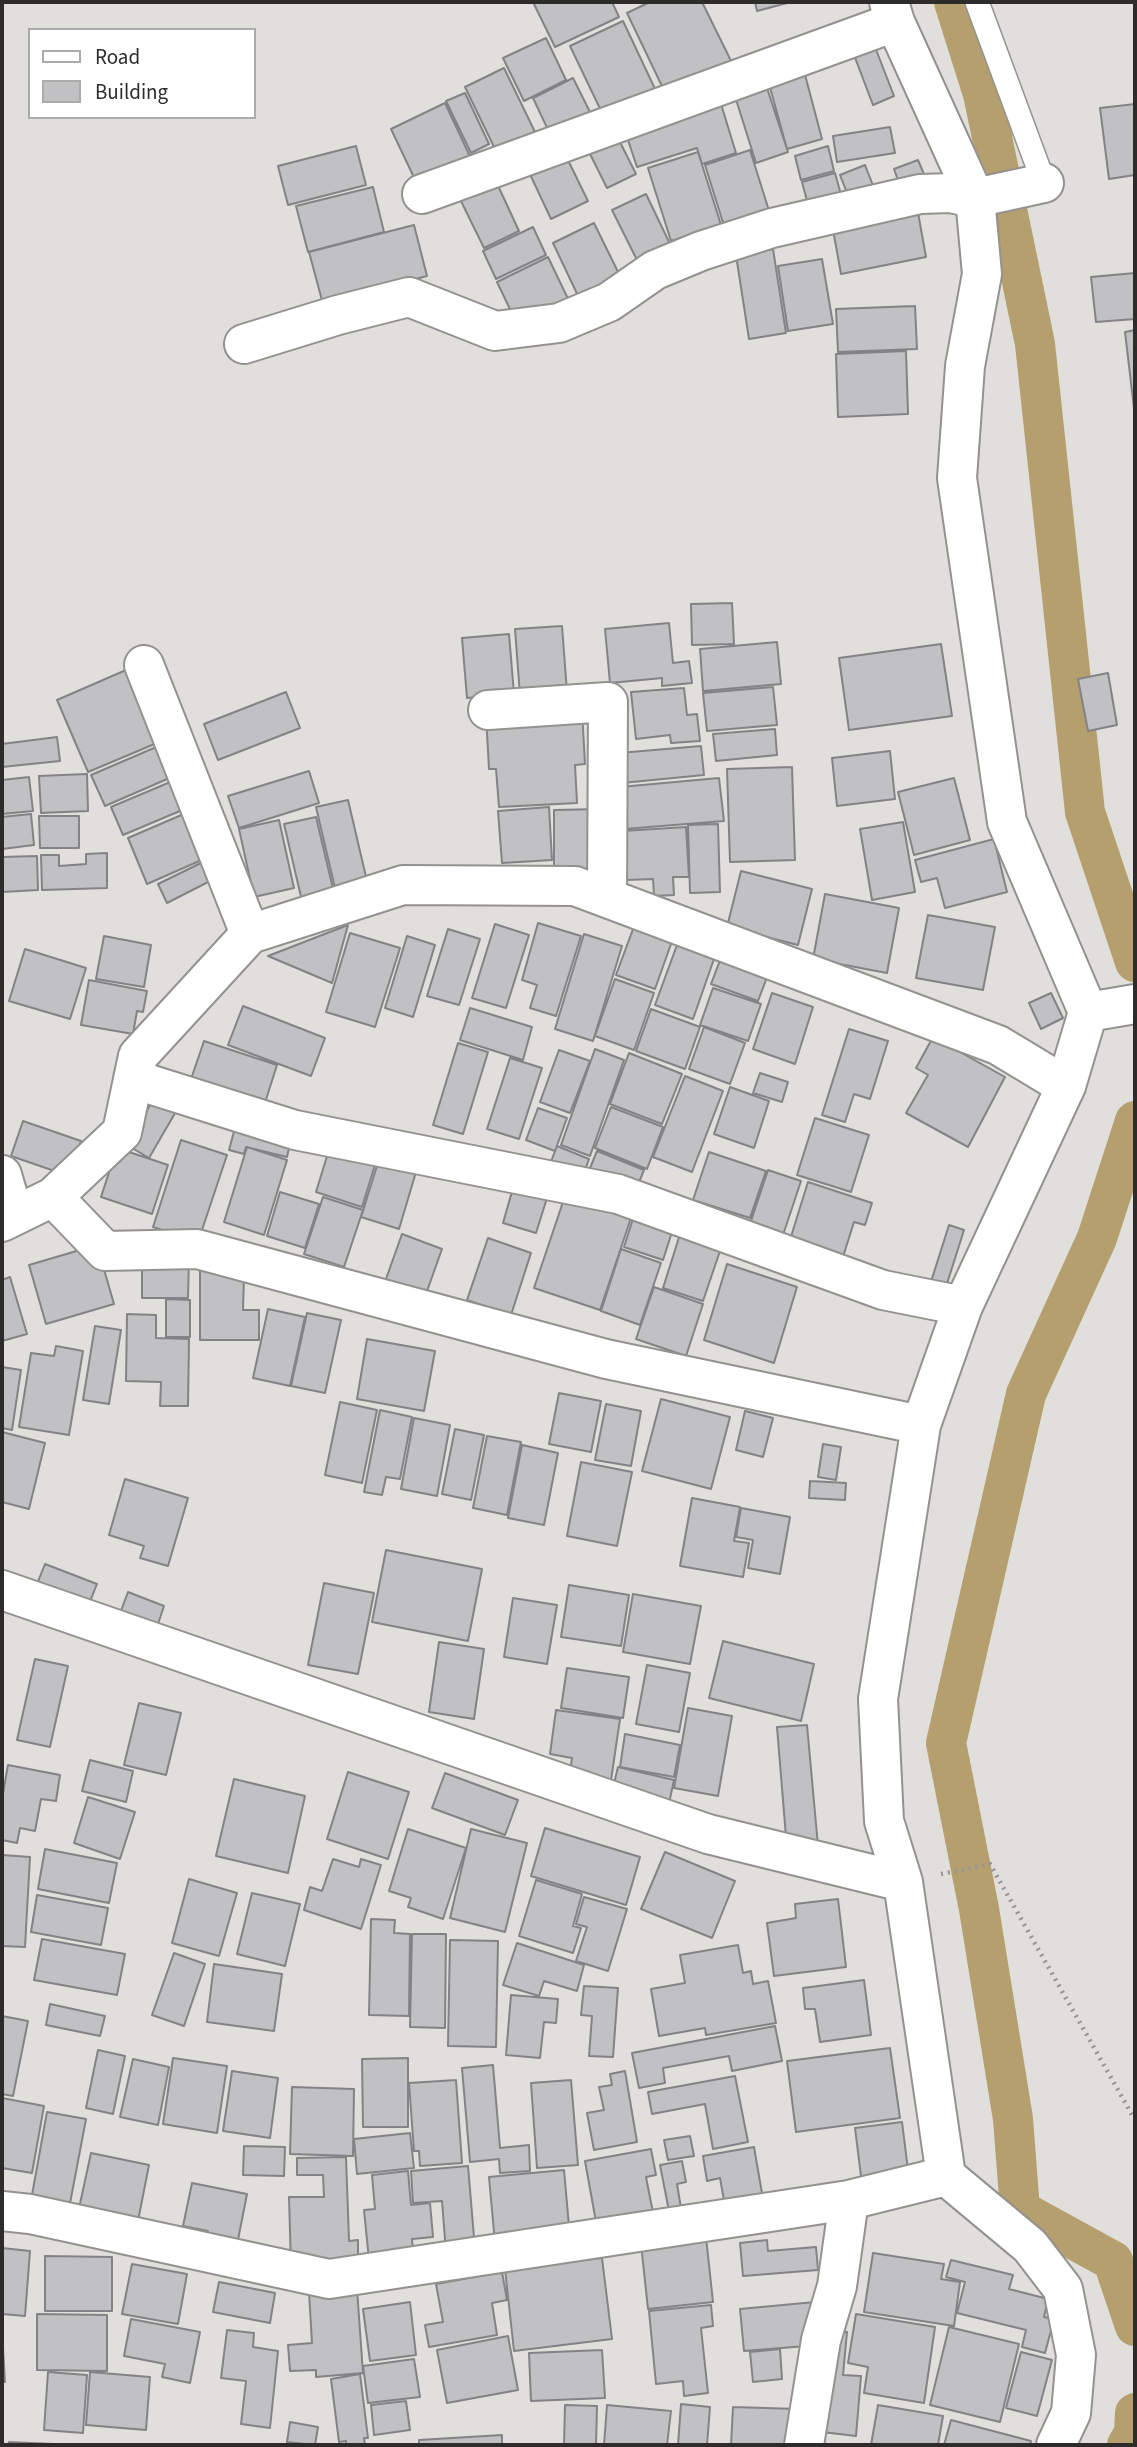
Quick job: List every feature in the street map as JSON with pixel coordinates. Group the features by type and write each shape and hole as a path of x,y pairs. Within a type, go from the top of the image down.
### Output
{"street":[{"path":"422,194 892,12 975,198 982,274 965,366 957,478 1007,822 1088,1012 1066,1086 963,1306 922,1424 878,1699 884,1821 902,1882 946,2176 1030,2246 1063,2289 1076,2355 1071,2413 1056,2445"},
{"path":"244,344 338,315 409,298 495,331 559,323 609,302 655,270 701,251 772,228 920,194 950,193 975,198 1044,183"},
{"path":"144,665 250,934"},
{"path":"488,710 608,702 607,898"},
{"path":"2,1175 8,1219 53,1197 122,1132 138,1056 250,934 403,885 575,886 998,1045 1066,1086"},
{"path":"1088,1012 1135,1004"},
{"path":"133,1079 295,1130 618,1194 883,1290 963,1306"},
{"path":"53,1197 105,1251 197,1249 606,1359 922,1424"},
{"path":"2,1590 708,1834 902,1882"},
{"path":"2,2211 30,2214 329,2279 849,2200 946,2176"},
{"path":"804,2445 821,2340 837,2286 849,2200"}],"lane":[{"path":"977,2 1044,183"}],"path":[{"path":"902,1882 990,1864 1135,2120"}],"building":[{"path":"533,2 612,2 619,17 555,47"},
{"path":"650,2 702,2 737,73 671,105 627,13"},
{"path":"755,2 791,2 757,11"},
{"path":"623,21 656,91 604,117 570,46"},
{"path":"546,38 566,80 524,101 503,58"},
{"path":"875,47 894,96 873,105 854,55"},
{"path":"504,68 535,132 496,151 465,87"},
{"path":"804,71 822,139 787,149 768,80"},
{"path":"573,78 592,116 551,136 533,98"},
{"path":"765,82 788,152 756,163 734,93"},
{"path":"465,93 489,144 471,153 446,101"},
{"path":"445,103 473,163 419,188 391,129"},
{"path":"721,104 736,153 702,164 697,148 637,167 626,134"},
{"path":"1135,104 1135,175 1109,179 1100,108"},
{"path":"890,127 895,153 837,162 833,136"},
{"path":"615,132 636,174 607,188 586,146"},
{"path":"356,146 366,185 288,205 278,166"},
{"path":"828,146 834,171 801,180 795,156"},
{"path":"750,150 770,214 725,229 705,165"},
{"path":"564,152 588,201 551,219 528,170"},
{"path":"698,152 721,225 671,241 648,168"},
{"path":"918,160 926,179 901,189 894,169"},
{"path":"865,165 874,188 849,198 840,175"},
{"path":"835,173 843,202 810,212 802,182"},
{"path":"494,177 519,231 484,248 458,195"},
{"path":"373,187 384,232 308,252 296,206"},
{"path":"646,194 670,244 637,260 612,210"},
{"path":"917,207 926,257 841,274 832,224"},
{"path":"594,223 622,280 580,300 553,243"},
{"path":"414,225 427,276 323,304 309,252"},
{"path":"533,227 546,255 496,279 483,251"},
{"path":"773,249 786,333 749,339 736,255"},
{"path":"548,257 570,303 519,328 497,282"},
{"path":"822,259 833,324 788,331 778,266"},
{"path":"1135,273 1135,319 1096,322 1091,277"},
{"path":"915,306 917,349 838,352 836,309"},
{"path":"1135,330 1135,417 1125,332"},
{"path":"906,351 908,414 838,417 836,354"},
{"path":"732,603 734,644 692,645 691,604"},
{"path":"669,623 673,663 689,661 692,683 662,686 662,678 610,683 605,629"},
{"path":"562,626 567,692 520,695 515,629"},
{"path":"509,634 514,694 467,698 462,638"},
{"path":"777,642 781,684 703,691 700,649"},
{"path":"941,644 952,716 849,730 839,658"},
{"path":"133,667 164,740 88,772 57,700"},
{"path":"1108,673 1117,725 1088,731 1078,679"},
{"path":"773,687 777,725 707,731 703,693"},
{"path":"684,688 687,715 697,714 700,741 671,743 670,735 636,739 631,692"},
{"path":"286,692 300,728 218,760 204,724"},
{"path":"582,710 585,764 575,765 577,803 499,807 496,769 489,769 486,715"},
{"path":"775,729 777,755 716,761 713,734"},
{"path":"57,737 60,761 2,767 2,744"},
{"path":"168,742 181,773 105,806 91,775"},
{"path":"701,746 704,775 622,783 619,753"},
{"path":"890,751 895,799 837,806 832,758"},
{"path":"792,767 795,860 730,862 727,769"},
{"path":"309,771 319,803 239,828 228,796"},
{"path":"87,774 88,811 41,813 39,776"},
{"path":"29,777 33,811 2,814 2,780"},
{"path":"719,778 724,821 624,829 620,787"},
{"path":"954,778 970,840 914,855 898,792"},
{"path":"175,780 187,808 123,835 111,807"},
{"path":"348,800 367,881 335,888 316,807"},
{"path":"549,807 552,860 502,863 498,811"},
{"path":"602,809 603,875 554,876 554,810"},
{"path":"193,810 213,855 147,884 128,838"},
{"path":"31,814 34,845 2,849 2,817"},
{"path":"39,816 79,816 79,848 40,848"},
{"path":"316,817 334,893 302,901 284,824"},
{"path":"279,820 294,888 254,897 239,829"},
{"path":"903,822 915,892 872,900 860,829"},
{"path":"718,824 720,892 690,893 688,825"},
{"path":"686,827 689,877 673,877 674,895 654,896 653,879 626,880 623,831"},
{"path":"994,839 1007,892 945,908 937,878 921,882 915,860"},
{"path":"107,853 107,888 42,890 41,855 59,855 59,866 86,864 86,854"},
{"path":"37,856 38,890 2,892 2,857"},
{"path":"203,862 212,880 167,903 158,884"},
{"path":"741,871 812,889 798,945 727,927"},
{"path":"825,894 899,908 887,973 813,959"},
{"path":"639,913 677,927 655,989 616,975"},
{"path":"928,915 995,927 983,990 916,978"},
{"path":"538,923 581,936 556,1016 530,1008 537,985 522,980"},
{"path":"495,924 529,935 506,1008 472,998"},
{"path":"348,925 332,983 268,956"},
{"path":"448,929 480,939 459,1005 427,996"},
{"path":"350,933 400,948 375,1027 326,1012"},
{"path":"584,934 622,946 593,1041 555,1029"},
{"path":"104,936 151,945 144,987 96,979"},
{"path":"407,936 435,945 413,1017 385,1008"},
{"path":"677,945 714,959 693,1019 655,1005"},
{"path":"25,949 86,968 70,1019 9,1001"},
{"path":"722,955 769,972 758,1001 711,984"},
{"path":"615,979 654,993 634,1050 595,1036"},
{"path":"89,980 147,991 143,1012 137,1011 133,1034 81,1025"},
{"path":"713,988 761,1004 748,1041 700,1025"},
{"path":"772,993 813,1007 795,1064 753,1049"},
{"path":"1051,993 1063,1018 1041,1029 1029,1003"},
{"path":"243,1006 325,1038 311,1076 228,1045"},
{"path":"470,1008 532,1027 523,1060 460,1040"},
{"path":"651,1009 700,1027 685,1069 636,1051"},
{"path":"704,1027 745,1043 730,1084 689,1069"},
{"path":"849,1029 888,1041 870,1099 854,1094 845,1122 822,1115"},
{"path":"933,1037 1005,1077 968,1147 906,1113 928,1075 916,1068"},
{"path":"204,1041 277,1065 262,1112 188,1088"},
{"path":"458,1043 488,1052 463,1134 433,1125"},
{"path":"595,1049 624,1060 590,1156 561,1145"},
{"path":"559,1050 590,1061 570,1113 540,1102"},
{"path":"629,1053 682,1074 662,1124 610,1104"},
{"path":"510,1058 542,1068 519,1139 487,1129"},
{"path":"760,1073 788,1082 782,1102 753,1093"},
{"path":"685,1076 723,1091 692,1172 653,1157"},
{"path":"730,1087 769,1101 754,1148 714,1134"},
{"path":"156,1095 178,1108 149,1158 127,1145"},
{"path":"611,1107 663,1127 647,1169 595,1148"},
{"path":"538,1108 567,1118 555,1151 526,1140"},
{"path":"815,1118 869,1135 851,1192 797,1175"},
{"path":"23,1121 81,1141 69,1176 11,1156"},
{"path":"236,1124 291,1139 287,1157 246,1147 244,1154 229,1150"},
{"path":"181,1140 227,1155 198,1242 153,1227"},
{"path":"332,1140 378,1155 362,1207 316,1192"},
{"path":"557,1146 589,1159 580,1184 547,1172"},
{"path":"247,1147 287,1160 264,1235 224,1222"},
{"path":"117,1148 168,1165 152,1214 101,1197"},
{"path":"382,1150 419,1162 399,1229 361,1217"},
{"path":"597,1151 644,1170 633,1197 586,1178"},
{"path":"709,1152 766,1171 750,1218 693,1200"},
{"path":"768,1170 801,1181 782,1238 749,1227"},
{"path":"808,1182 872,1203 865,1225 854,1222 842,1260 789,1243"},
{"path":"513,1188 547,1198 536,1233 503,1223"},
{"path":"280,1192 319,1204 305,1248 267,1236"},
{"path":"565,1196 631,1218 600,1310 534,1288"},
{"path":"323,1197 363,1210 344,1267 304,1254"},
{"path":"633,1219 672,1232 663,1260 624,1247"},
{"path":"949,1225 964,1230 944,1293 929,1288"},
{"path":"681,1231 722,1245 703,1301 663,1288"},
{"path":"402,1234 442,1249 421,1308 381,1293"},
{"path":"488,1238 531,1253 511,1315 467,1300"},
{"path":"97,1245 114,1304 46,1324 29,1265"},
{"path":"621,1249 661,1263 640,1325 601,1311"},
{"path":"142,1257 189,1257 188,1298 142,1298"},
{"path":"200,1262 244,1276 243,1310 259,1310 259,1340 200,1340"},
{"path":"727,1264 797,1287 774,1363 704,1340"},
{"path":"10,1277 27,1334 2,1341 2,1280"},
{"path":"654,1287 703,1304 686,1356 636,1339"},
{"path":"166,1299 190,1300 190,1337 166,1337"},
{"path":"268,1309 305,1317 290,1386 253,1378"},
{"path":"307,1313 341,1320 325,1393 291,1386"},
{"path":"127,1314 156,1315 156,1338 189,1339 188,1406 160,1406 161,1382 126,1381"},
{"path":"95,1326 121,1330 109,1404 83,1400"},
{"path":"367,1339 435,1351 424,1411 357,1399"},
{"path":"56,1346 83,1351 69,1435 19,1427 31,1353 54,1356"},
{"path":"2,1367 21,1370 12,1430 2,1428"},
{"path":"559,1393 601,1401 591,1452 549,1444"},
{"path":"661,1399 730,1417 711,1489 642,1471"},
{"path":"340,1402 377,1410 362,1483 325,1475"},
{"path":"606,1404 641,1411 631,1466 595,1460"},
{"path":"380,1410 412,1417 400,1479 386,1477 382,1495 364,1492"},
{"path":"745,1411 773,1418 763,1457 736,1450"},
{"path":"414,1418 450,1425 437,1496 401,1489"},
{"path":"455,1429 484,1435 471,1500 442,1494"},
{"path":"2,1432 45,1443 29,1509 2,1502"},
{"path":"487,1436 521,1442 507,1515 473,1508"},
{"path":"823,1444 841,1447 836,1480 818,1477"},
{"path":"522,1445 558,1453 544,1525 508,1518"},
{"path":"581,1462 632,1472 617,1546 567,1536"},
{"path":"125,1479 188,1498 168,1566 140,1558 144,1546 109,1535"},
{"path":"810,1481 846,1483 845,1500 809,1498"},
{"path":"692,1498 740,1507 734,1541 749,1543 743,1577 680,1566"},
{"path":"741,1508 790,1517 780,1574 748,1568 753,1540 736,1537"},
{"path":"386,1550 482,1569 468,1641 372,1622"},
{"path":"45,1564 97,1584 87,1609 35,1589"},
{"path":"324,1583 374,1593 358,1674 308,1665"},
{"path":"569,1585 629,1595 621,1646 561,1637"},
{"path":"128,1592 164,1606 156,1630 119,1616"},
{"path":"633,1594 701,1606 690,1664 623,1652"},
{"path":"513,1598 557,1605 547,1664 504,1657"},
{"path":"723,1641 814,1664 801,1721 709,1698"},
{"path":"439,1642 484,1649 474,1719 429,1712"},
{"path":"35,1659 68,1666 50,1747 17,1740"},
{"path":"647,1665 690,1673 679,1732 636,1724"},
{"path":"567,1668 629,1677 623,1718 561,1708"},
{"path":"139,1703 181,1713 166,1775 124,1765"},
{"path":"688,1708 732,1716 718,1796 674,1788"},
{"path":"556,1710 620,1719 610,1787 569,1780 572,1758 550,1754"},
{"path":"807,1725 818,1846 787,1849 777,1727"},
{"path":"625,1734 680,1745 674,1777 620,1767"},
{"path":"90,1760 133,1771 126,1802 82,1791"},
{"path":"8,1765 60,1775 56,1801 41,1799 35,1831 20,1828 17,1843 2,1840 2,1799"},
{"path":"618,1767 674,1780 667,1813 610,1800"},
{"path":"348,1772 409,1792 388,1859 327,1839"},
{"path":"445,1773 518,1800 505,1835 432,1808"},
{"path":"234,1779 305,1796 288,1873 216,1856"},
{"path":"88,1797 135,1812 120,1859 74,1843"},
{"path":"545,1828 640,1857 626,1905 531,1876"},
{"path":"408,1829 466,1848 443,1919 408,1907 411,1898 389,1891"},
{"path":"471,1829 527,1843 505,1932 450,1918"},
{"path":"45,1849 117,1863 109,1903 38,1889"},
{"path":"665,1852 735,1881 712,1938 641,1909"},
{"path":"2,1855 30,1857 25,1947 2,1946"},
{"path":"333,1859 359,1867 361,1859 381,1865 361,1929 304,1910 310,1887 322,1891"},
{"path":"189,1879 237,1893 219,1956 172,1943"},
{"path":"536,1880 582,1894 573,1926 581,1928 573,1953 519,1936"},
{"path":"252,1893 300,1904 285,1966 237,1954"},
{"path":"37,1895 108,1908 101,1945 31,1932"},
{"path":"584,1897 627,1909 608,1971 576,1961 587,1927 576,1924"},
{"path":"838,1899 846,1967 774,1976 767,1923 796,1918 795,1904"},
{"path":"371,1919 395,1920 394,1933 410,1934 409,2016 369,2015"},
{"path":"412,1934 446,1934 445,2028 410,2027"},
{"path":"42,1939 125,1954 117,1995 34,1980"},
{"path":"450,1940 498,1941 496,2047 448,2046"},
{"path":"517,1943 584,1965 577,1991 544,1981 539,1996 503,1985"},
{"path":"738,1945 743,1973 751,1971 753,1984 768,1981 776,2023 706,2035 705,2028 659,2036 651,1989 685,1983 680,1955"},
{"path":"174,1953 205,1964 184,2026 152,2015"},
{"path":"214,1964 282,1974 274,2031 207,2022"},
{"path":"864,1980 871,2035 820,2042 815,2009 805,2009 803,1988"},
{"path":"584,1986 618,1988 613,2057 589,2056 592,2016 581,2015"},
{"path":"511,1995 558,1999 556,2023 544,2022 540,2058 506,2055"},
{"path":"50,2004 105,2016 100,2036 46,2025"},
{"path":"2,2016 28,2021 13,2096 2,2094"},
{"path":"775,2026 782,2061 732,2071 729,2056 663,2068 665,2083 639,2088 632,2053"},
{"path":"890,2048 900,2118 796,2132 787,2061"},
{"path":"98,2050 125,2056 113,2114 86,2108"},
{"path":"173,2058 227,2066 217,2133 163,2124"},
{"path":"408,2058 408,2127 363,2127 362,2059"},
{"path":"133,2059 169,2067 158,2125 120,2117"},
{"path":"493,2065 500,2148 529,2145 530,2171 500,2173 499,2159 470,2162 462,2068"},
{"path":"232,2071 278,2078 270,2138 223,2131"},
{"path":"625,2071 637,2142 594,2150 587,2113 604,2110 599,2087 612,2085 610,2074"},
{"path":"735,2076 748,2142 713,2149 705,2104 652,2114 648,2092"},
{"path":"456,2080 462,2163 420,2166 419,2151 414,2151 409,2083"},
{"path":"571,2080 578,2165 537,2168 531,2083"},
{"path":"292,2087 354,2089 353,2156 290,2154"},
{"path":"2,2098 44,2106 32,2173 2,2168"},
{"path":"47,2112 86,2119 68,2214 30,2206"},
{"path":"902,2122 909,2178 862,2184 855,2128"},
{"path":"410,2133 414,2168 357,2174 354,2139"},
{"path":"690,2136 694,2156 668,2160 664,2140"},
{"path":"244,2146 285,2147 284,2176 243,2175"},
{"path":"754,2147 763,2199 725,2206 720,2178 707,2181 703,2156"},
{"path":"651,2149 656,2175 646,2177 655,2223 598,2233 585,2161"},
{"path":"91,2153 149,2165 137,2226 78,2213"},
{"path":"346,2157 349,2241 358,2240 358,2264 291,2266 289,2197 324,2197 323,2175 297,2175 297,2158"},
{"path":"682,2161 686,2182 677,2184 682,2214 670,2216 660,2165"},
{"path":"468,2166 475,2249 446,2252 442,2201 413,2203 411,2171"},
{"path":"564,2170 570,2237 495,2243 489,2177"},
{"path":"408,2171 411,2205 430,2203 433,2237 412,2239 414,2262 369,2260 364,2210 375,2209 372,2175"},
{"path":"192,2183 247,2194 236,2250 206,2243 208,2231 183,2226"},
{"path":"706,2237 713,2302 648,2309 641,2244"},
{"path":"767,2240 768,2251 816,2247 818,2270 743,2276 740,2243"},
{"path":"2,2248 30,2251 25,2316 2,2314"},
{"path":"873,2253 944,2264 941,2279 960,2282 954,2326 864,2312"},
{"path":"45,2256 112,2257 112,2311 45,2311"},
{"path":"602,2258 612,2339 514,2351 505,2269"},
{"path":"951,2260 1013,2275 1009,2289 1048,2299 1044,2317 1054,2319 1045,2353 1022,2347 1026,2330 957,2313 965,2282 946,2277"},
{"path":"132,2264 187,2274 178,2324 122,2314"},
{"path":"502,2272 507,2300 492,2303 497,2335 429,2347 425,2325 443,2322 436,2284"},
{"path":"219,2282 275,2293 270,2323 213,2312"},
{"path":"357,2289 363,2373 316,2377 316,2370 290,2371 288,2345 312,2343 309,2292"},
{"path":"410,2302 416,2355 370,2361 363,2309"},
{"path":"815,2302 819,2345 744,2351 740,2309"},
{"path":"711,2305 713,2326 701,2328 708,2393 684,2396 683,2381 656,2384 649,2311"},
{"path":"37,2314 107,2315 107,2371 37,2370"},
{"path":"856,2314 935,2327 924,2403 864,2393 868,2367 848,2363"},
{"path":"131,2319 200,2332 190,2383 162,2377 165,2364 124,2356"},
{"path":"949,2327 1019,2344 1000,2422 930,2405"},
{"path":"227,2330 254,2333 253,2347 278,2351 270,2428 241,2424 246,2381 221,2378"},
{"path":"831,2330 847,2332 843,2375 861,2376 856,2436 822,2432"},
{"path":"2,2332 5,2382 2,2382"},
{"path":"508,2336 518,2390 447,2403 437,2350"},
{"path":"780,2349 782,2379 753,2382 750,2352"},
{"path":"602,2350 605,2398 531,2401 529,2353"},
{"path":"1021,2352 1052,2360 1037,2416 1006,2408"},
{"path":"414,2359 420,2397 368,2403 363,2366"},
{"path":"48,2372 87,2375 83,2433 44,2430"},
{"path":"90,2372 150,2377 146,2430 86,2425"},
{"path":"360,2374 368,2438 364,2438 365,2445 346,2445 346,2441 339,2442 331,2379"},
{"path":"406,2401 410,2430 374,2435 371,2405"},
{"path":"681,2404 710,2407 707,2445 678,2445"},
{"path":"565,2405 597,2406 596,2445 564,2445"},
{"path":"607,2405 671,2411 667,2445 604,2445"},
{"path":"878,2405 943,2416 938,2445 871,2445"},
{"path":"733,2407 797,2409 795,2445 731,2445"},
{"path":"951,2420 1031,2441 1030,2445 944,2445"},
{"path":"290,2422 318,2427 315,2445 287,2442"},
{"path":"502,2435 502,2445 419,2445 419,2440"},
{"path":"9,2442 76,2445 9,2445"}],"waterway":[{"path":"954,2 983,94 1035,344 1085,812 1135,962"},
{"path":"1135,1121 1097,1238 1026,1394 946,1743 979,1909 1013,2119 1020,2210 1113,2261 1135,2326"},
{"path":"1127,2445 1134,2433 1135,2413"}]}
